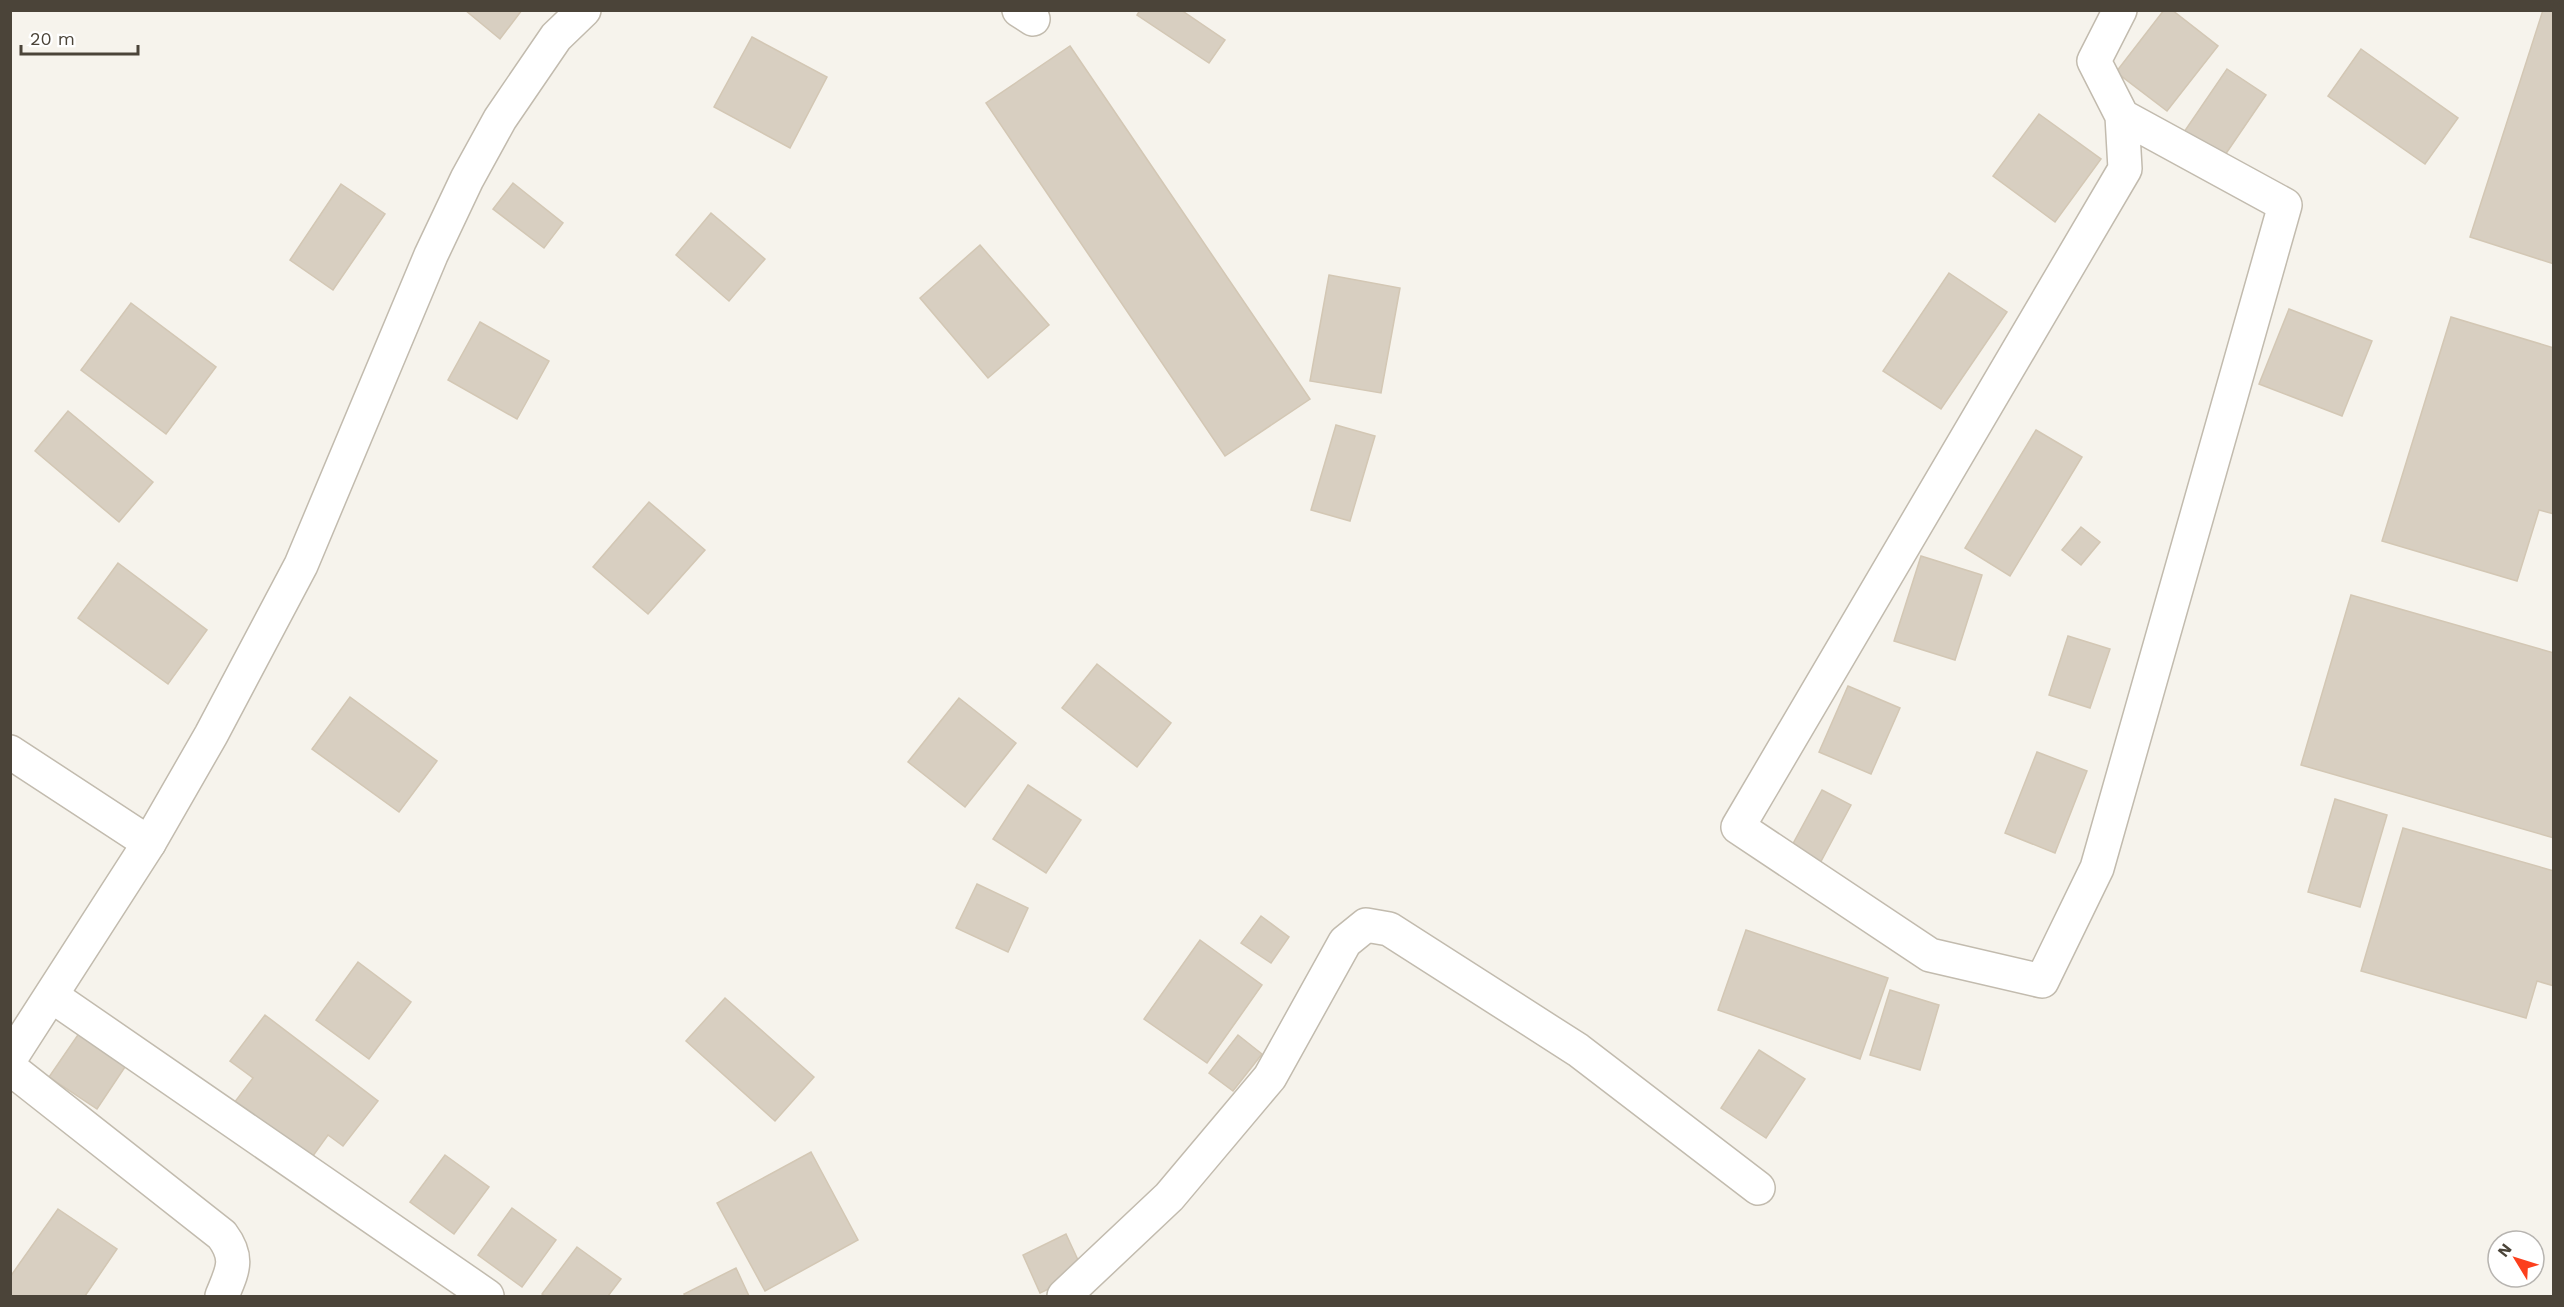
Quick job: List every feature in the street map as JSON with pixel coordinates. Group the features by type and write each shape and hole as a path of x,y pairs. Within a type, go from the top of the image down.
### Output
{"street":[{"path":"10,1059 149,843 211,735 301,565 431,255 467,179 500,119 556,37 585,10"},
{"path":"2120,10 2094,61 2122,116 2125,169 1738,827 1930,955 2042,981 2097,868 2285,205 2122,116"},
{"path":"10,752 149,843"},
{"path":"1064,1296 1169,1197 1270,1077 1344,942 1366,925 1389,929 1578,1050 1758,1188"},
{"path":"52,996 487,1296"},
{"path":"10,1068 222,1235 232,1249 233,1268 222,1296"}],"building":[{"path":"465,10 522,10 500,39"},
{"path":"1140,10 1181,10 1225,40 1209,63 1137,15"},
{"path":"2164,10 2172,10 2218,46 2167,111 2116,72"},
{"path":"2543,10 2554,10 2554,264 2470,237"},
{"path":"752,37 827,77 790,148 714,107"},
{"path":"1070,46 1310,399 1225,456 986,103"},
{"path":"2361,49 2458,118 2425,164 2328,96"},
{"path":"2227,69 2266,95 2223,158 2184,132"},
{"path":"2039,114 2101,159 2055,222 1993,176"},
{"path":"513,183 563,223 544,248 493,209"},
{"path":"341,184 385,214 333,290 290,260"},
{"path":"711,213 765,259 729,301 676,255"},
{"path":"980,245 1049,325 988,378 920,298"},
{"path":"1949,273 2007,312 1941,409 1883,371"},
{"path":"1329,275 1400,288 1381,393 1310,381"},
{"path":"131,303 216,367 166,434 81,370"},
{"path":"2289,309 2372,341 2342,416 2259,384"},
{"path":"2451,317 2554,348 2554,514 2539,510 2517,581 2382,541"},
{"path":"480,322 549,361 517,419 448,380"},
{"path":"68,411 153,482 119,522 35,451"},
{"path":"1336,425 1375,436 1350,521 1311,510"},
{"path":"2036,430 2082,457 2010,576 1965,548"},
{"path":"649,502 705,550 648,614 593,567"},
{"path":"2081,527 2100,542 2081,565 2062,550"},
{"path":"1921,556 1982,575 1955,660 1894,641"},
{"path":"118,563 207,630 168,684 78,618"},
{"path":"2351,595 2554,653 2554,838 2301,765"},
{"path":"2068,636 2110,649 2090,708 2049,695"},
{"path":"1097,664 1171,723 1137,767 1062,708"},
{"path":"1848,686 1900,708 1871,774 1819,752"},
{"path":"350,697 437,761 399,812 312,749"},
{"path":"959,698 1016,743 965,807 908,762"},
{"path":"2037,752 2087,771 2055,853 2005,833"},
{"path":"1028,785 1081,820 1046,873 993,839"},
{"path":"1822,790 1851,805 1818,867 1789,851"},
{"path":"2335,799 2387,815 2360,907 2308,892"},
{"path":"2403,828 2554,871 2554,986 2537,981 2526,1018 2361,971"},
{"path":"977,884 1028,908 1008,952 956,928"},
{"path":"1261,916 1289,937 1271,963 1241,943"},
{"path":"1746,930 1888,978 1860,1059 1718,1010"},
{"path":"1200,940 1262,985 1207,1063 1144,1019"},
{"path":"358,962 411,1002 369,1059 316,1020"},
{"path":"1890,990 1939,1005 1920,1070 1870,1055"},
{"path":"725,998 814,1077 775,1121 686,1041"},
{"path":"265,1015 378,1101 343,1146 328,1135 310,1160 234,1103 253,1078 230,1061"},
{"path":"82,1029 129,1061 97,1109 49,1077"},
{"path":"1238,1035 1262,1054 1233,1091 1209,1073"},
{"path":"1759,1050 1805,1079 1766,1138 1721,1108"},
{"path":"811,1152 858,1240 765,1291 717,1203"},
{"path":"445,1155 489,1187 454,1234 410,1202"},
{"path":"512,1208 556,1240 522,1287 478,1255"},
{"path":"58,1209 117,1249 85,1296 10,1296 10,1277"},
{"path":"1066,1234 1084,1273 1040,1293 1023,1255"},
{"path":"577,1247 621,1279 608,1296 545,1296 542,1294"},
{"path":"736,1268 749,1296 685,1296 684,1294"}]}
